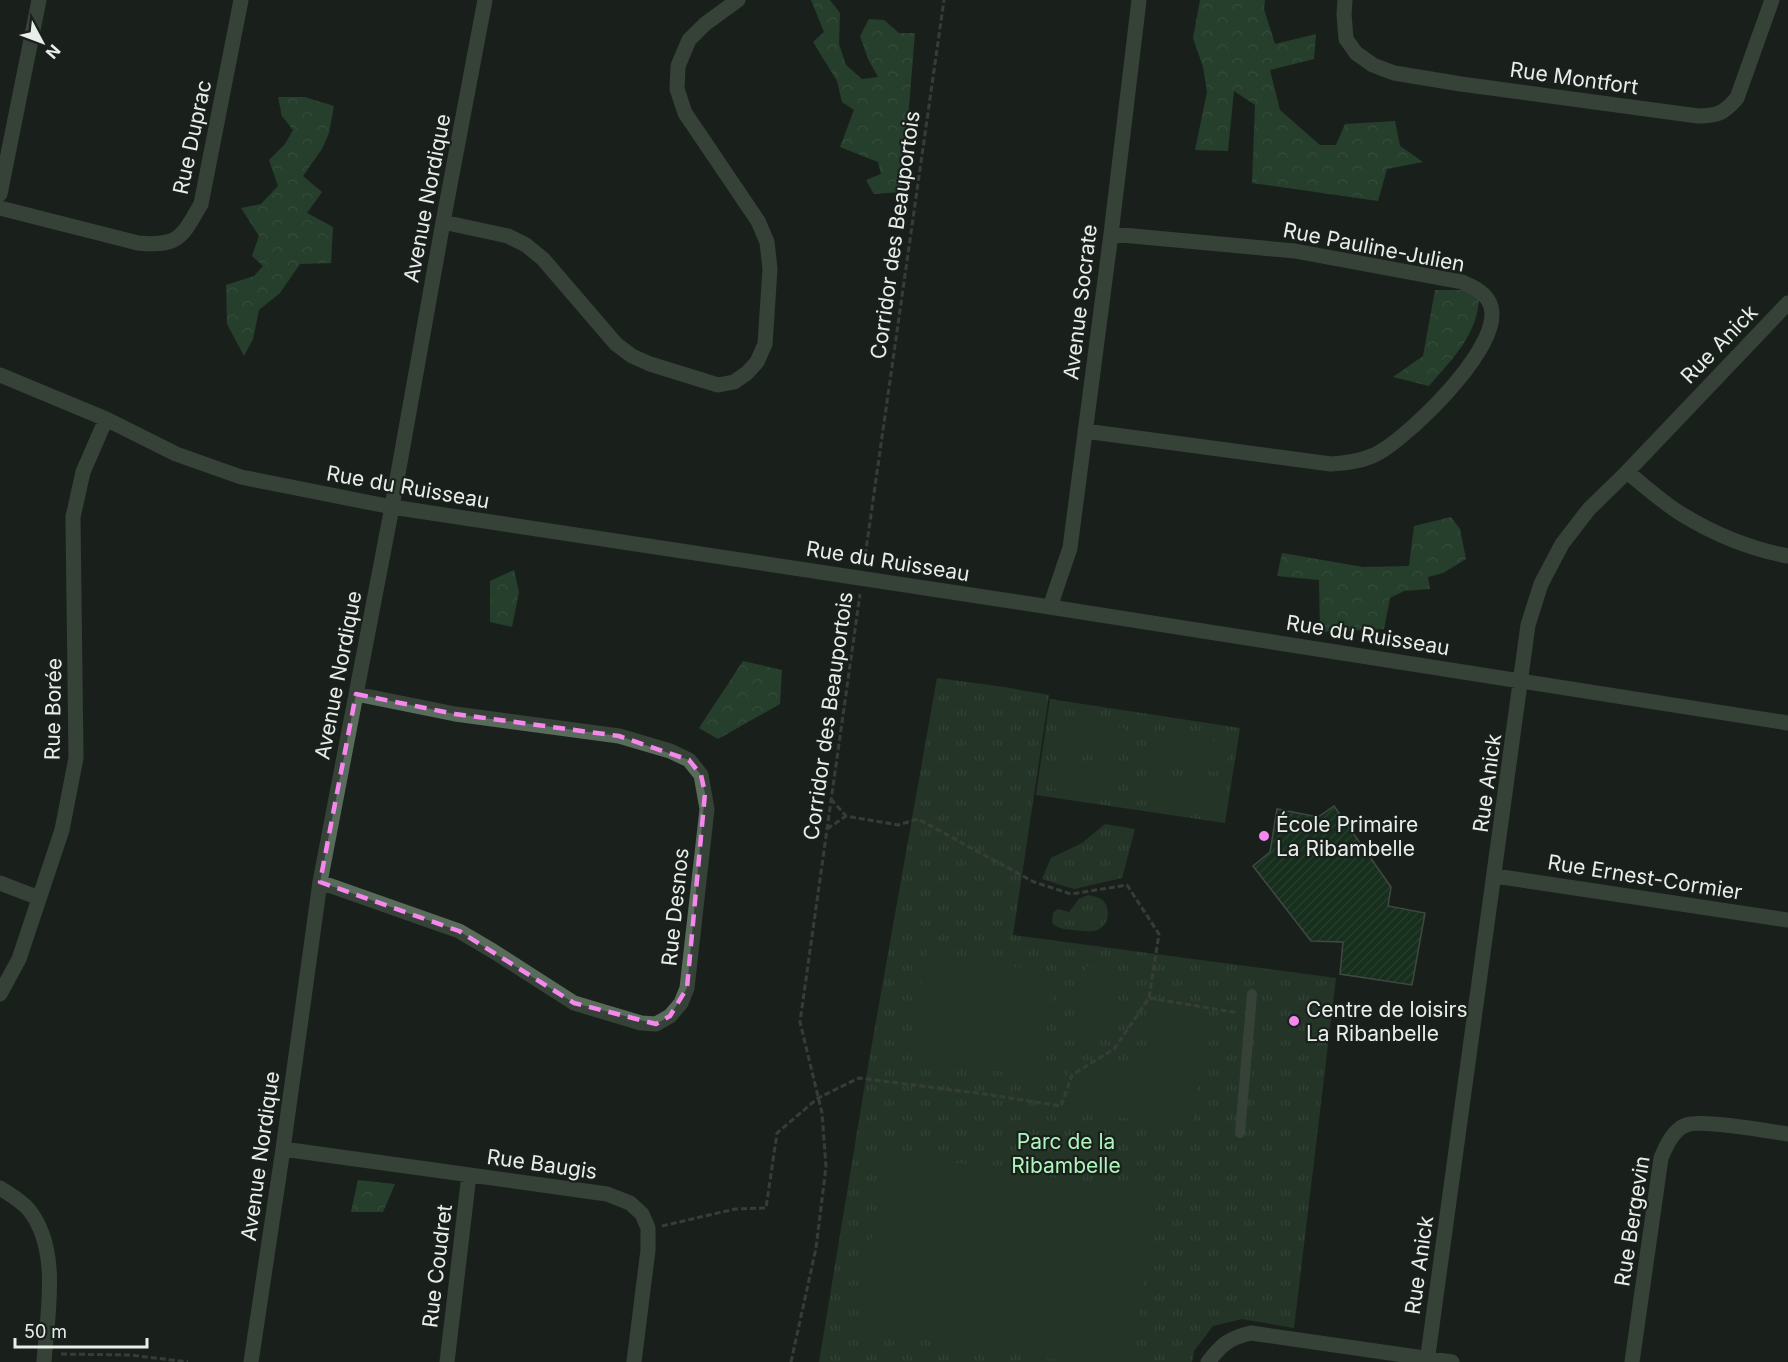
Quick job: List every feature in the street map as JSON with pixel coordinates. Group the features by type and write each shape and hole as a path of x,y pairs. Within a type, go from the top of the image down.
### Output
{"street":[{"path":"0,194 39,0"},
{"name":"Rue Duprac","path":"0,208 138,243 160,245 175,240 188,227 201,204 242,0"},
{"name":"Avenue Nordique","path":"251,1362 320,882 486,0"},
{"path":"443,222 508,237 526,245 543,259 616,344 632,356 650,364 718,385 734,382 747,373 757,362 765,344 770,269 767,242 758,220 685,113 677,89 678,66 689,40 705,24 738,0"},
{"name":"Avenue Socrate","path":"1050,607 1070,548 1111,234 1138,0"},
{"name":"Rue Montfort","path":"1345,0 1346,39 1356,53 1373,65 1394,73 1698,116 1713,116 1727,110 1737,98 1773,0"},
{"name":"Rue Pauline-Julien","path":"1085,431 1331,464 1357,462 1380,453 1420,422 1474,362 1492,326 1492,311 1488,299 1476,289 1462,282 1295,251 1111,234"},
{"name":"Rue Anick","path":"1427,1360 1528,625 1541,584 1562,544 1589,509 1786,310"},
{"name":"Rue du Ruisseau","path":"0,375 106,418 176,454 242,477 392,507 1788,723"},
{"name":"Rue Borée","path":"0,994 19,959 62,830 76,758 73,517 83,472 106,418"},
{"path":"1627,472 1682,514 1730,540 1757,550 1788,556"},
{"name":"Rue Desnos","path":"320,882 459,931 574,1003 641,1023 656,1024 670,1016 681,1003 687,988 707,809 701,775 689,760 670,751 619,736 455,714 356,694"},
{"name":"Rue Ernest-Cormier","path":"1495,876 1788,920"},
{"path":"0,883 39,898"},
{"name":"Rue Bergevin","path":"1632,1362 1661,1158 1675,1133 1686,1125 1701,1123 1788,1134"},
{"name":"Rue Baugis","path":"283,1149 607,1194 630,1203 642,1214 648,1228"},
{"name":"Rue Coudret","path":"447,1362 469,1175"},
{"path":"0,1188 29,1209 45,1238 51,1269 44,1358"},
{"path":"634,1362 648,1250 648,1228"},
{"path":"1208,1362 1219,1347 1234,1337 1251,1333 1452,1362"}],"lane":[{"path":"1240,1133 1252,994"}],"path":[{"name":"Corridor des Beauportois","path":"791,1362 816,1248 826,1167 825,1135 800,1022 944,0"},
{"path":"648,1228 735,1209 766,1208 777,1133 818,1098 858,1078 1061,1106 1072,1075 1114,1049 1149,998 1159,934 1127,885 1071,894 1034,882 918,819 898,825 846,816 831,799"},
{"path":"827,829 846,816"},
{"path":"1149,998 1250,1015"},
{"path":"44,1358 130,1355 188,1362"}],"highlighted area":[{"path":"356,694 455,714 619,736 689,760 701,775 705,793 687,988 670,1016 656,1024 574,1003 459,931 320,882"}],"green space":[{"path":"811,0 830,0 840,13 839,44 846,65 862,79 878,77 868,59 860,36 869,19 884,20 899,33 915,33 902,192 874,194 866,180 881,174 878,162 840,147 854,110 842,102 837,81 813,42 824,32"},
{"path":"1200,0 1265,0 1264,9 1275,44 1316,34 1314,59 1270,70 1280,110 1320,145 1336,145 1345,124 1395,121 1400,146 1423,162 1387,169 1378,201 1252,183 1255,105 1234,91 1228,151 1195,150 1207,92 1203,67 1193,38"},
{"path":"278,97 305,97 334,106 329,133 322,149 303,176 322,192 307,213 333,227 331,263 300,264 280,293 259,310 253,339 244,356 227,324 226,285 254,276 263,266 252,256 259,236 241,208 261,204 278,186 269,160 285,144 293,130 282,116"},
{"path":"1435,290 1464,290 1479,297 1478,311 1469,335 1455,356 1429,386 1393,377 1423,356"},
{"path":"1451,517 1460,529 1466,559 1443,573 1428,577 1430,589 1404,591 1390,598 1384,629 1320,632 1319,580 1277,576 1282,553 1363,567 1409,566 1414,526"},
{"path":"514,570 519,592 512,627 490,622 490,581"},
{"path":"743,661 782,670 780,704 718,739 699,728"},
{"name":"Parc de la Ribambelle","path":"937,678 1049,695 1013,935 1336,978 1294,1328 1242,1319 1213,1326 1194,1351 1192,1362 819,1362 867,1072"},
{"path":"1050,699 1240,728 1225,823 1036,795"},
{"path":"1061,718 1125,728 1120,757 1057,748"},
{"path":"1158,733 1221,742 1220,749 1229,751 1226,767 1217,765 1216,772 1153,762 1154,756 1145,754 1147,738 1156,739"},
{"path":"1056,758 1119,768 1114,798 1051,788"},
{"path":"1151,773 1215,783 1214,789 1222,791 1220,807 1211,805 1210,812 1147,802 1148,796 1138,794 1141,778 1150,780"},
{"path":"1105,824 1135,829 1122,878 1074,889 1042,879 1051,858 1082,843"},
{"path":"1088,895 1101,899 1107,907 1108,916 1101,928 1091,931 1070,930 1059,928 1052,923 1053,913 1058,909 1069,912 1079,899"},
{"path":"927,951 1056,974 1038,1078 908,1056"},
{"path":"1087,966 1119,971 1108,1037 1076,1032"},
{"path":"1156,1005 1209,1012 1192,1127 1063,1109 1071,1059 1146,1070"},
{"path":"885,1152 1158,1193 1132,1362 1070,1362 857,1329"},
{"path":"358,1180 395,1184 383,1212 351,1212"}],"building":[{"path":"1334,806 1391,887 1388,906 1425,913 1412,985 1340,974 1343,942 1311,941 1253,866 1270,852 1277,809 1318,817"}],"place":[{"name":"École Primaire La Ribambelle","path":"1264,836"},
{"name":"Centre de loisirs La Ribanbelle","path":"1294,1021"}]}
